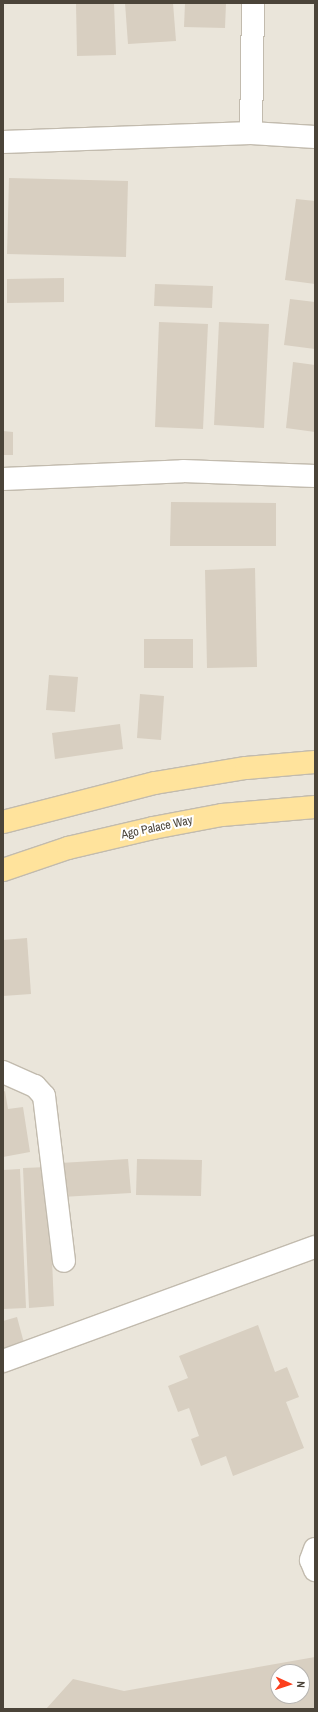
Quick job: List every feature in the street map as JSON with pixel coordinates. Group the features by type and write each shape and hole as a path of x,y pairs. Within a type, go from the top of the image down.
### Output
{"main road":[{"path":"3,822 54,807 155,784 246,768 315,762"},
{"name":"Ago Palace Way","path":"3,870 68,848 153,828 222,815 315,807"}],"street":[{"path":"251,133 253,3"},
{"path":"3,142 251,133 315,137"},
{"path":"3,479 183,471 315,476"},
{"path":"3,1072 36,1086 44,1096 64,1261"},
{"path":"3,1361 315,1247"},
{"path":"315,1549 311,1560 315,1570"}],"shaded area":[{"path":"3,3 315,3 315,1709 3,1709"}],"building":[{"path":"76,3 114,3 116,55 77,56"},
{"path":"125,3 173,3 176,41 128,44"},
{"path":"185,3 226,3 225,28 184,27"},
{"path":"9,178 128,181 126,257 7,254"},
{"path":"296,199 315,201 315,284 285,280"},
{"path":"64,278 64,302 7,303 7,279"},
{"path":"155,284 213,286 212,308 154,306"},
{"path":"290,299 315,302 315,349 284,345"},
{"path":"159,322 208,324 203,429 155,427"},
{"path":"219,322 269,324 264,428 214,425"},
{"path":"293,362 315,365 315,432 286,428"},
{"path":"3,431 13,432 13,455 3,455"},
{"path":"171,502 276,503 276,546 170,546"},
{"path":"255,568 257,667 207,668 205,570"},
{"path":"144,639 193,639 193,668 144,668"},
{"path":"49,675 78,677 75,712 46,710"},
{"path":"140,694 164,696 161,740 137,738"},
{"path":"120,724 123,749 55,759 52,733"},
{"path":"27,938 31,994 3,996 3,940"},
{"path":"5,1091 8,1109 23,1107 30,1152 3,1157 3,1092"},
{"path":"128,1159 131,1193 62,1197 60,1163"},
{"path":"137,1159 202,1160 201,1196 136,1195"},
{"path":"48,1167 54,1306 29,1308 23,1168"},
{"path":"20,1169 26,1308 3,1309 3,1170"},
{"path":"17,1317 24,1343 3,1349 3,1321"},
{"path":"258,1325 275,1372 287,1367 299,1397 286,1402 304,1448 233,1476 226,1456 201,1466 191,1439 199,1436 189,1408 178,1412 168,1386 188,1378 179,1356"},
{"path":"315,1657 315,1709 46,1709 73,1679 124,1691 270,1665 270,1704 310,1704 310,1664 276,1664"}]}
